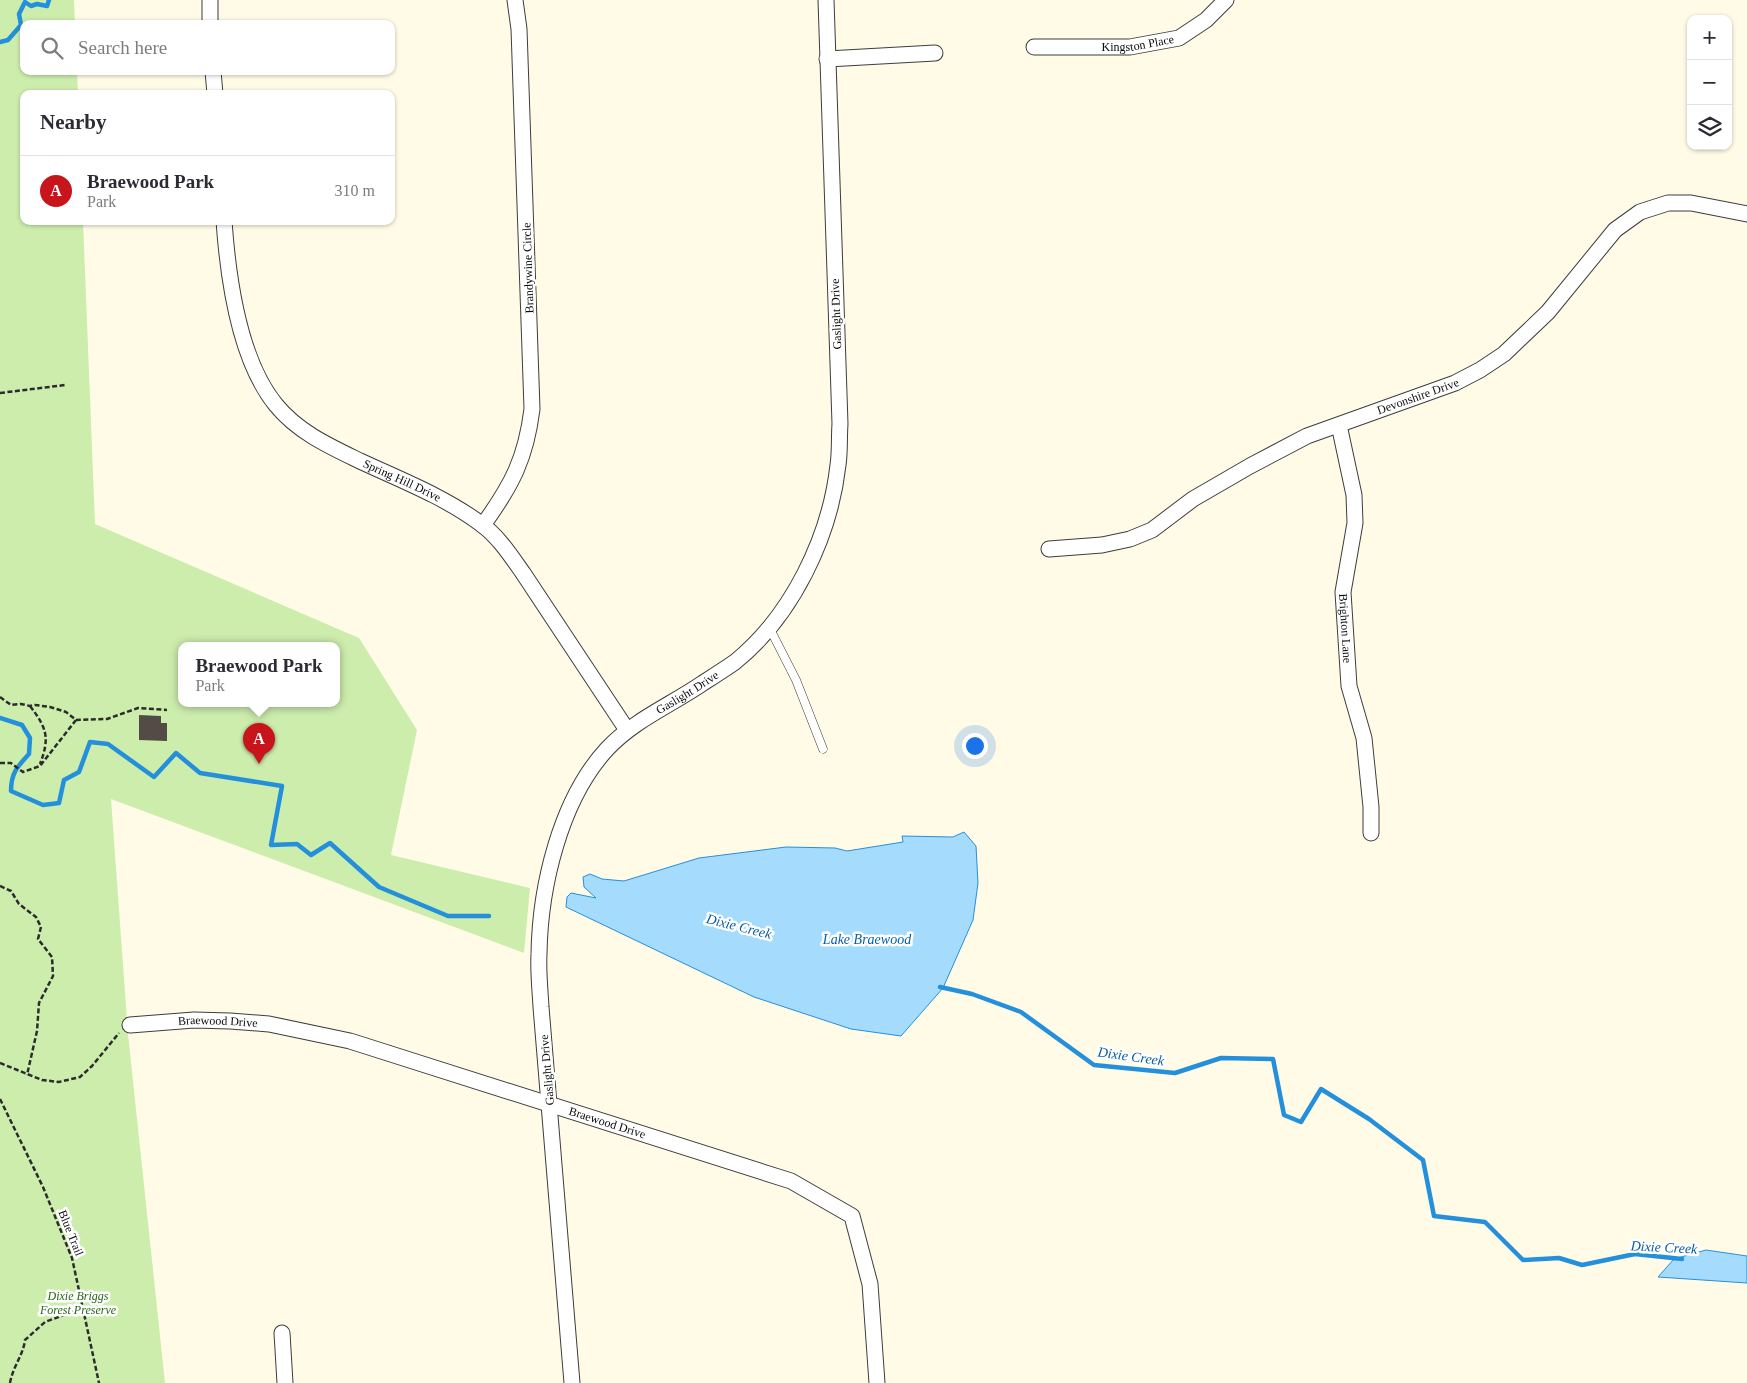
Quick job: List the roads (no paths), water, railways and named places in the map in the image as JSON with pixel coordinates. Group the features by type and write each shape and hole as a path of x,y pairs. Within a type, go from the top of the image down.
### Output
{"street":[{"path":"210,0 210,20"},
{"name":"Brandywine Circle","path":"483,525 504,496 519,466 525,449 532,408 519,29 515,0"},
{"name":"Gaslight Drive","path":"572,1383 539,955 541,923 552,862 563,824 576,794 606,750 627,730 735,662 754,644 784,610 814,556 830,509 838,465 840,424 826,0"},
{"name":"Kingston Place","path":"1034,46 1130,47 1179,38 1206,20 1226,0"},
{"path":"828,59 935,53"},
{"path":"213,75 215,90"},
{"name":"Devonshire Drive","path":"1049,550 1102,545 1130,539 1152,530 1193,499 1307,436 1455,383 1480,370 1504,354 1548,312 1615,230 1640,212 1668,203 1691,203 1747,214"},
{"name":"Spring Hill Drive","path":"224,225 227,260 238,322 261,382 275,404 291,421 314,438 446,501 483,525 505,548 523,572 627,730"},
{"name":"Brighton Lane","path":"1339,425 1354,495 1355,524 1343,592 1349,686 1364,738 1371,807 1371,833"},
{"name":"Braewood Drive","path":"130,1025 194,1020 230,1021 269,1024 350,1041 791,1181 852,1216 870,1284 877,1383"},
{"path":"282,1333 286,1383"}],"lane":[{"path":"769,627 796,680 823,749"}],"water":[{"name":"Lake Braewood","path":"964,832 976,846 978,883 973,920 943,988 901,1036 851,1029 754,997 566,907 567,897 571,893 596,898 584,887 583,877 590,874 602,879 624,881 699,858 786,847 835,848 847,851 903,842 902,836 953,837"},
{"path":"1706,1250 1747,1256 1747,1283 1658,1277 1674,1259"}],"waterway":[{"path":"20,20 19,14 25,2 31,6 37,4 47,6 49,0"},
{"path":"0,42 8,40 20,26"},
{"name":"Dixie Creek","path":"0,718 22,725 30,738 29,754 21,763 12,779 11,791 43,805 59,803 64,780 79,772 90,742 108,744 154,777 176,753 200,773 282,786 271,845 297,844 311,855 330,843 379,887 448,916 489,916"},
{"name":"Dixie Creek","path":"940,987 972,994 1021,1012 1094,1065 1175,1073 1221,1058 1273,1059 1284,1115 1301,1122 1321,1089 1369,1119 1423,1160 1434,1216 1485,1222 1523,1260 1559,1258 1582,1265 1635,1254 1682,1259"}],"place":[{"name":"Braewood Park","path":"259,764"}],"park label":[{"name":"Dixie Briggs Forest Preserve","path":"78,1303"}]}
